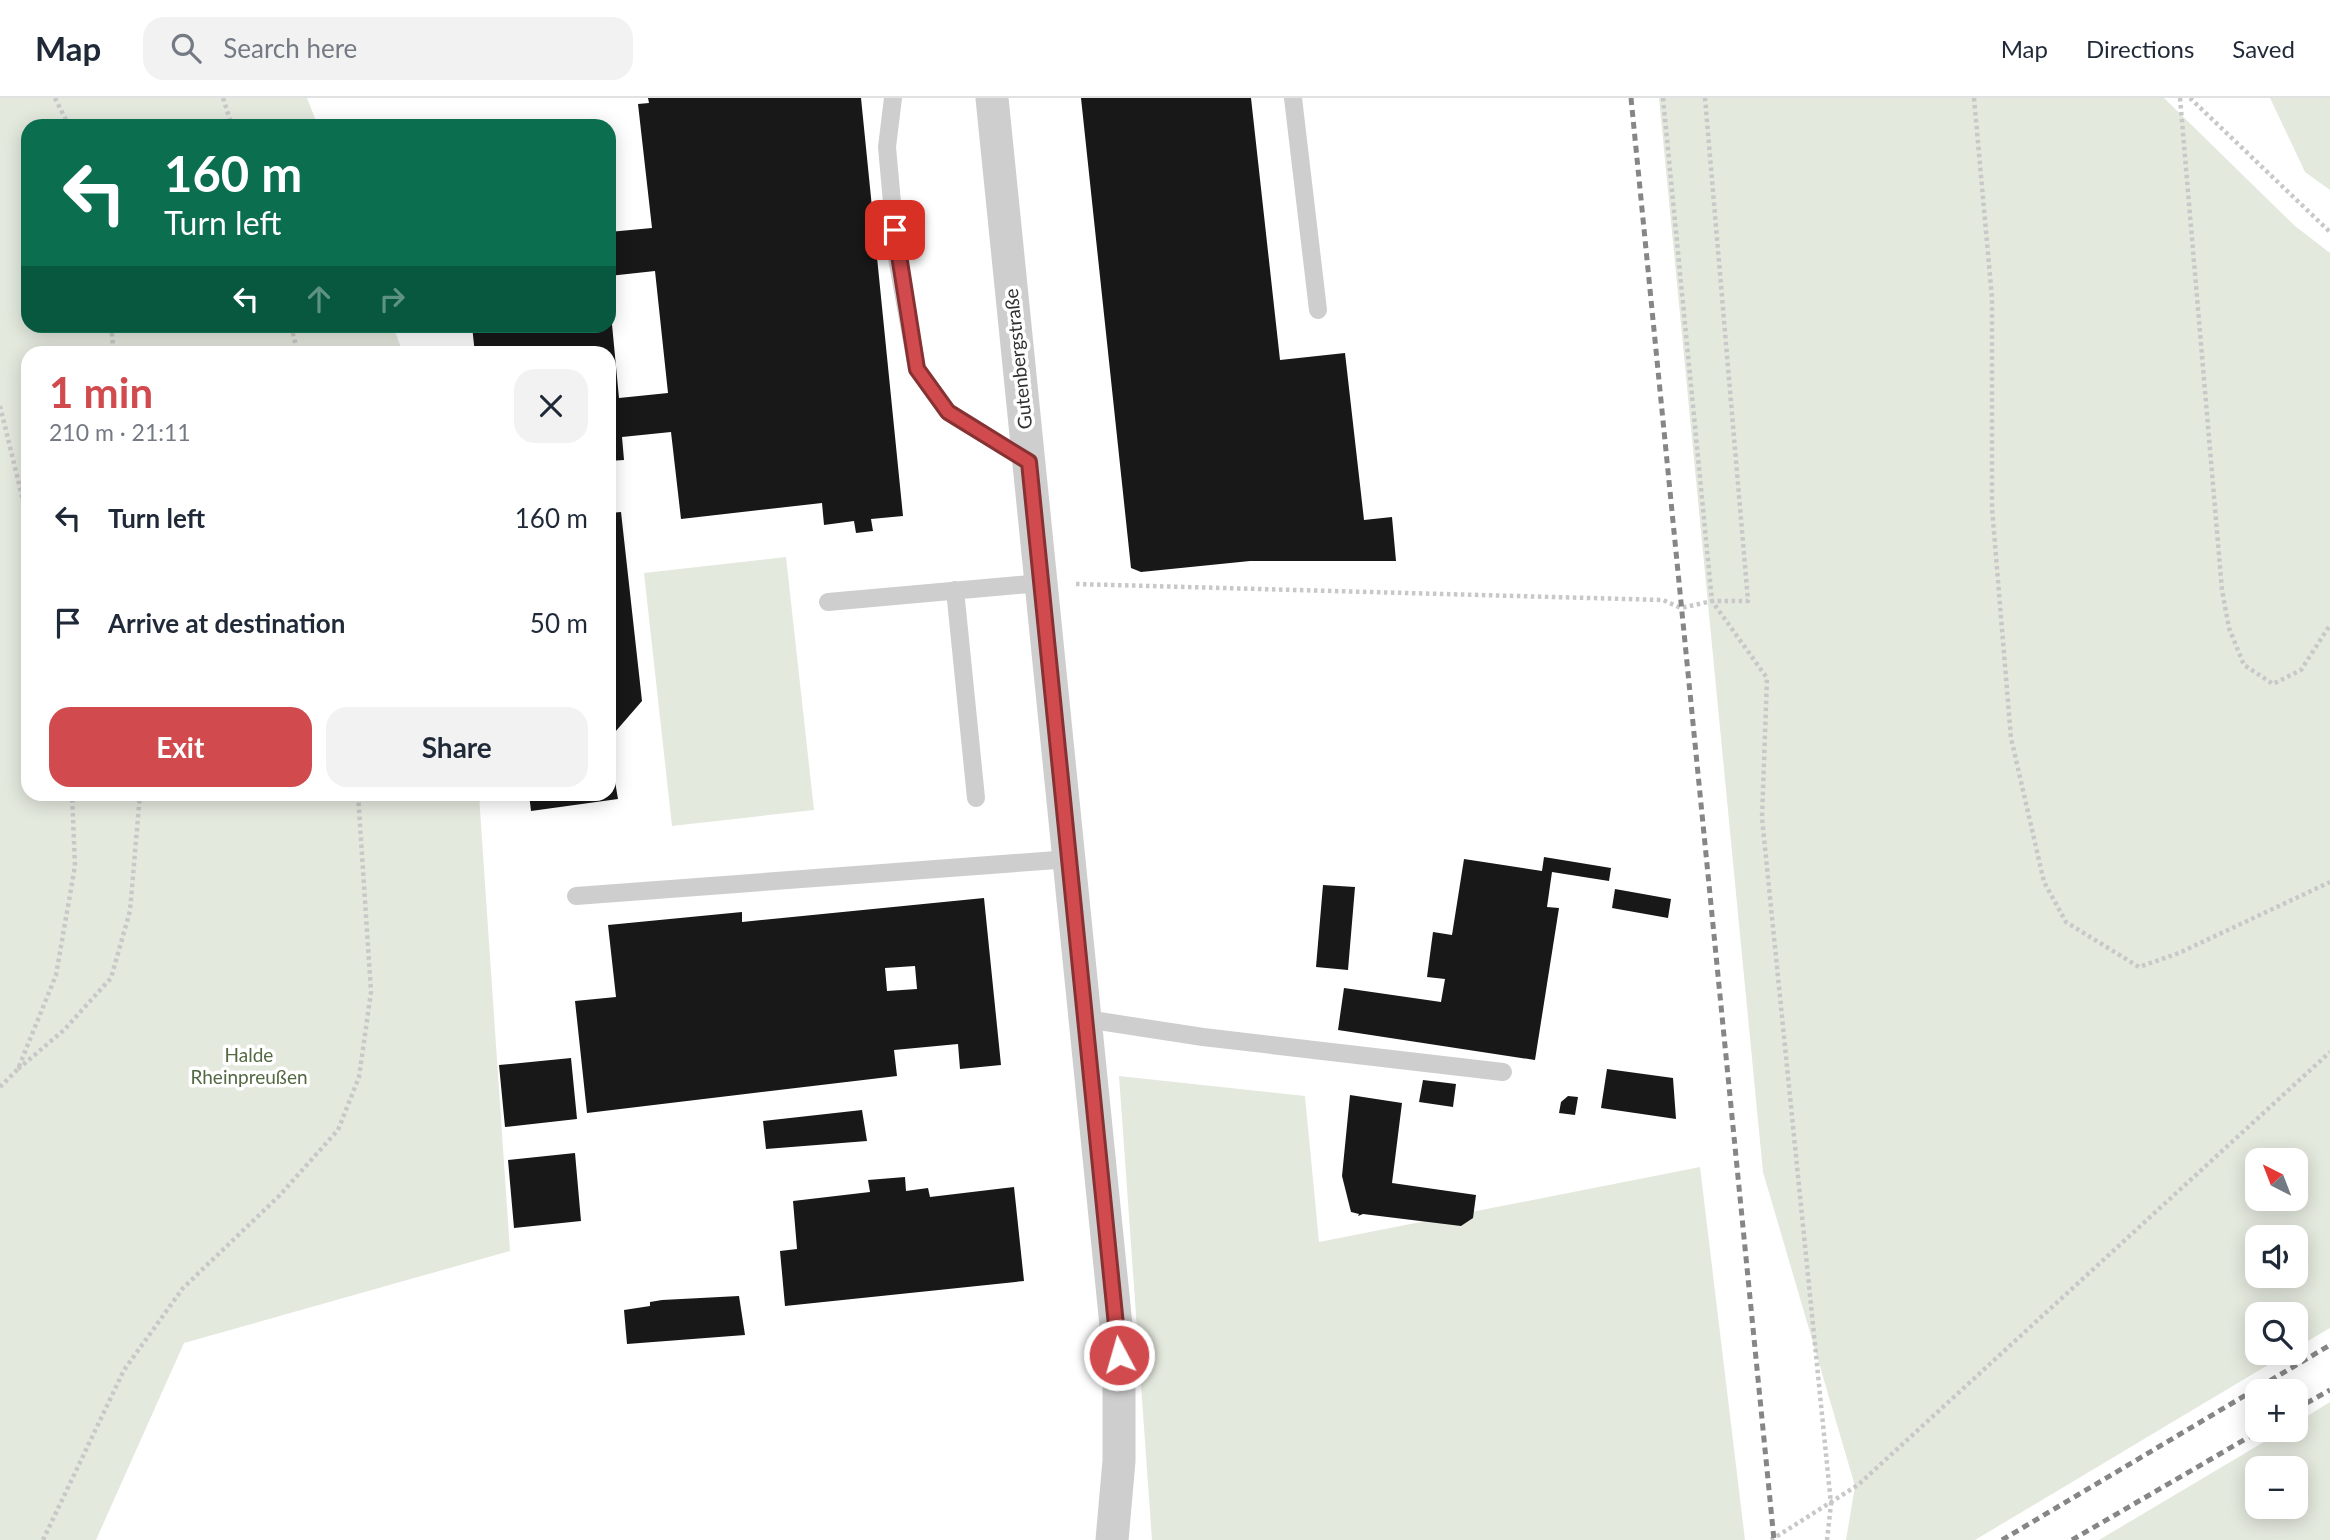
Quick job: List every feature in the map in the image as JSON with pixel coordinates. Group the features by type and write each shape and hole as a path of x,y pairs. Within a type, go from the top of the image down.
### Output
{"street":[{"name":"Gutenbergstraße","path":"992,98 1119,1355 1119,1461 1112,1540"}],"lane":[{"path":"893,98 887,147 897,258 917,369 948,412 1029,462"},
{"path":"1293,98 1318,310"},
{"path":"828,602 1041,583"},
{"path":"955,590 976,798"},
{"path":"576,896 1070,859"},
{"path":"1086,1019 1203,1037 1503,1072"}],"path":[{"path":"55,98 66,119"},
{"path":"223,98 230,119"},
{"path":"1663,98 1712,601 1767,678 1762,818 1831,1504 1827,1540"},
{"path":"1041,583 1663,600 1681,608 1712,601 1748,601 1705,98"},
{"path":"1974,98 1992,298 1992,508 2011,738 2045,882 2066,922 2139,967 2179,953 2330,882"},
{"path":"2180,98 2221,590 2230,628 2244,665 2273,684 2301,670 2330,625"},
{"path":"2190,98 2330,232"},
{"path":"0,406 21,492"},
{"path":"18,1069 56,975 75,866 72,801"},
{"path":"0,1087 64,1030 111,978 130,911 139,801"},
{"path":"43,1540 124,1370 146,1339 183,1288 279,1196 338,1130 359,1077 371,992 358,801"},
{"path":"1771,1540 1858,1485 2330,1052"}],"green space":[{"name":"Halde Rheinpreußen","path":"0,98 307,98 315,119 21,119 21,333 396,333 400,346 21,346 21,801 479,801 510,1251 184,1343 96,1540 0,1540"},
{"path":"1659,98 2164,98 2295,226 2330,253 2330,1328 2308,1341 2308,1302 2245,1302 2245,1365 2268,1365 1975,1540 1846,1540 1855,1486 1763,1172"},
{"path":"2270,98 2330,98 2330,190 2305,172"},
{"path":"786,557 814,810 672,826 644,573"},
{"path":"1119,1076 1305,1096 1319,1242 1700,1167 1745,1540 1152,1540"},
{"path":"2330,1402 2330,1540 2099,1540 2264,1442 2308,1442 2308,1416"}],"building":[{"path":"648,98 861,98 903,516 871,519 873,531 856,533 854,521 824,525 822,503 681,519 671,432 622,437 624,460 616,461 616,366 619,398 668,393 655,271 616,275 616,231 652,228 638,104 649,103"},
{"path":"1081,98 1251,98 1280,360 1345,353 1364,520 1392,517 1396,561 1250,561 1141,572 1131,568"},
{"path":"473,333 613,333 614,346 474,346"},
{"path":"616,512 621,512 642,701 616,731"},
{"path":"530,801 604,801 531,811"},
{"path":"1544,857 1611,868 1609,881 1552,872 1547,907 1559,908 1535,1060 1338,1030 1344,988 1441,1002 1445,979 1427,977 1433,932 1452,935 1464,859 1542,871"},
{"path":"1323,885 1355,887 1348,970 1316,967"},
{"path":"1615,889 1671,899 1668,918 1612,908"},
{"path":"984,898 1001,1065 960,1069 958,1044 894,1050 897,1076 587,1113 575,1001 616,997 608,925 742,912 742,922","holes":["915,966 917,989 887,991 885,968"]},
{"path":"571,1058 577,1119 505,1127 499,1065"},
{"path":"1607,1069 1673,1078 1676,1119 1601,1108"},
{"path":"1423,1080 1456,1084 1453,1107 1419,1102"},
{"path":"1350,1095 1402,1103 1392,1183 1476,1195 1473,1218 1461,1226 1363,1214 1358,1216 1359,1214 1351,1212 1342,1176"},
{"path":"1568,1096 1578,1097 1575,1115 1559,1113 1561,1102"},
{"path":"862,1110 867,1141 766,1149 763,1121"},
{"path":"575,1153 581,1221 514,1228 508,1160"},
{"path":"905,1177 906,1191 928,1188 930,1197 1014,1187 1024,1281 785,1306 780,1251 797,1249 793,1201 870,1192 868,1180"},
{"path":"739,1296 745,1335 627,1344 624,1310 650,1306 650,1302 662,1300"}],"railway":[{"path":"1631,98 1774,1540"},
{"path":"2002,1540 2330,1345"},
{"path":"2308,1402 2330,1390"},
{"path":"2072,1540 2245,1439"}],"route":[{"path":"895,230 897,258 917,369 948,412 1029,462 1119,1355"}]}
